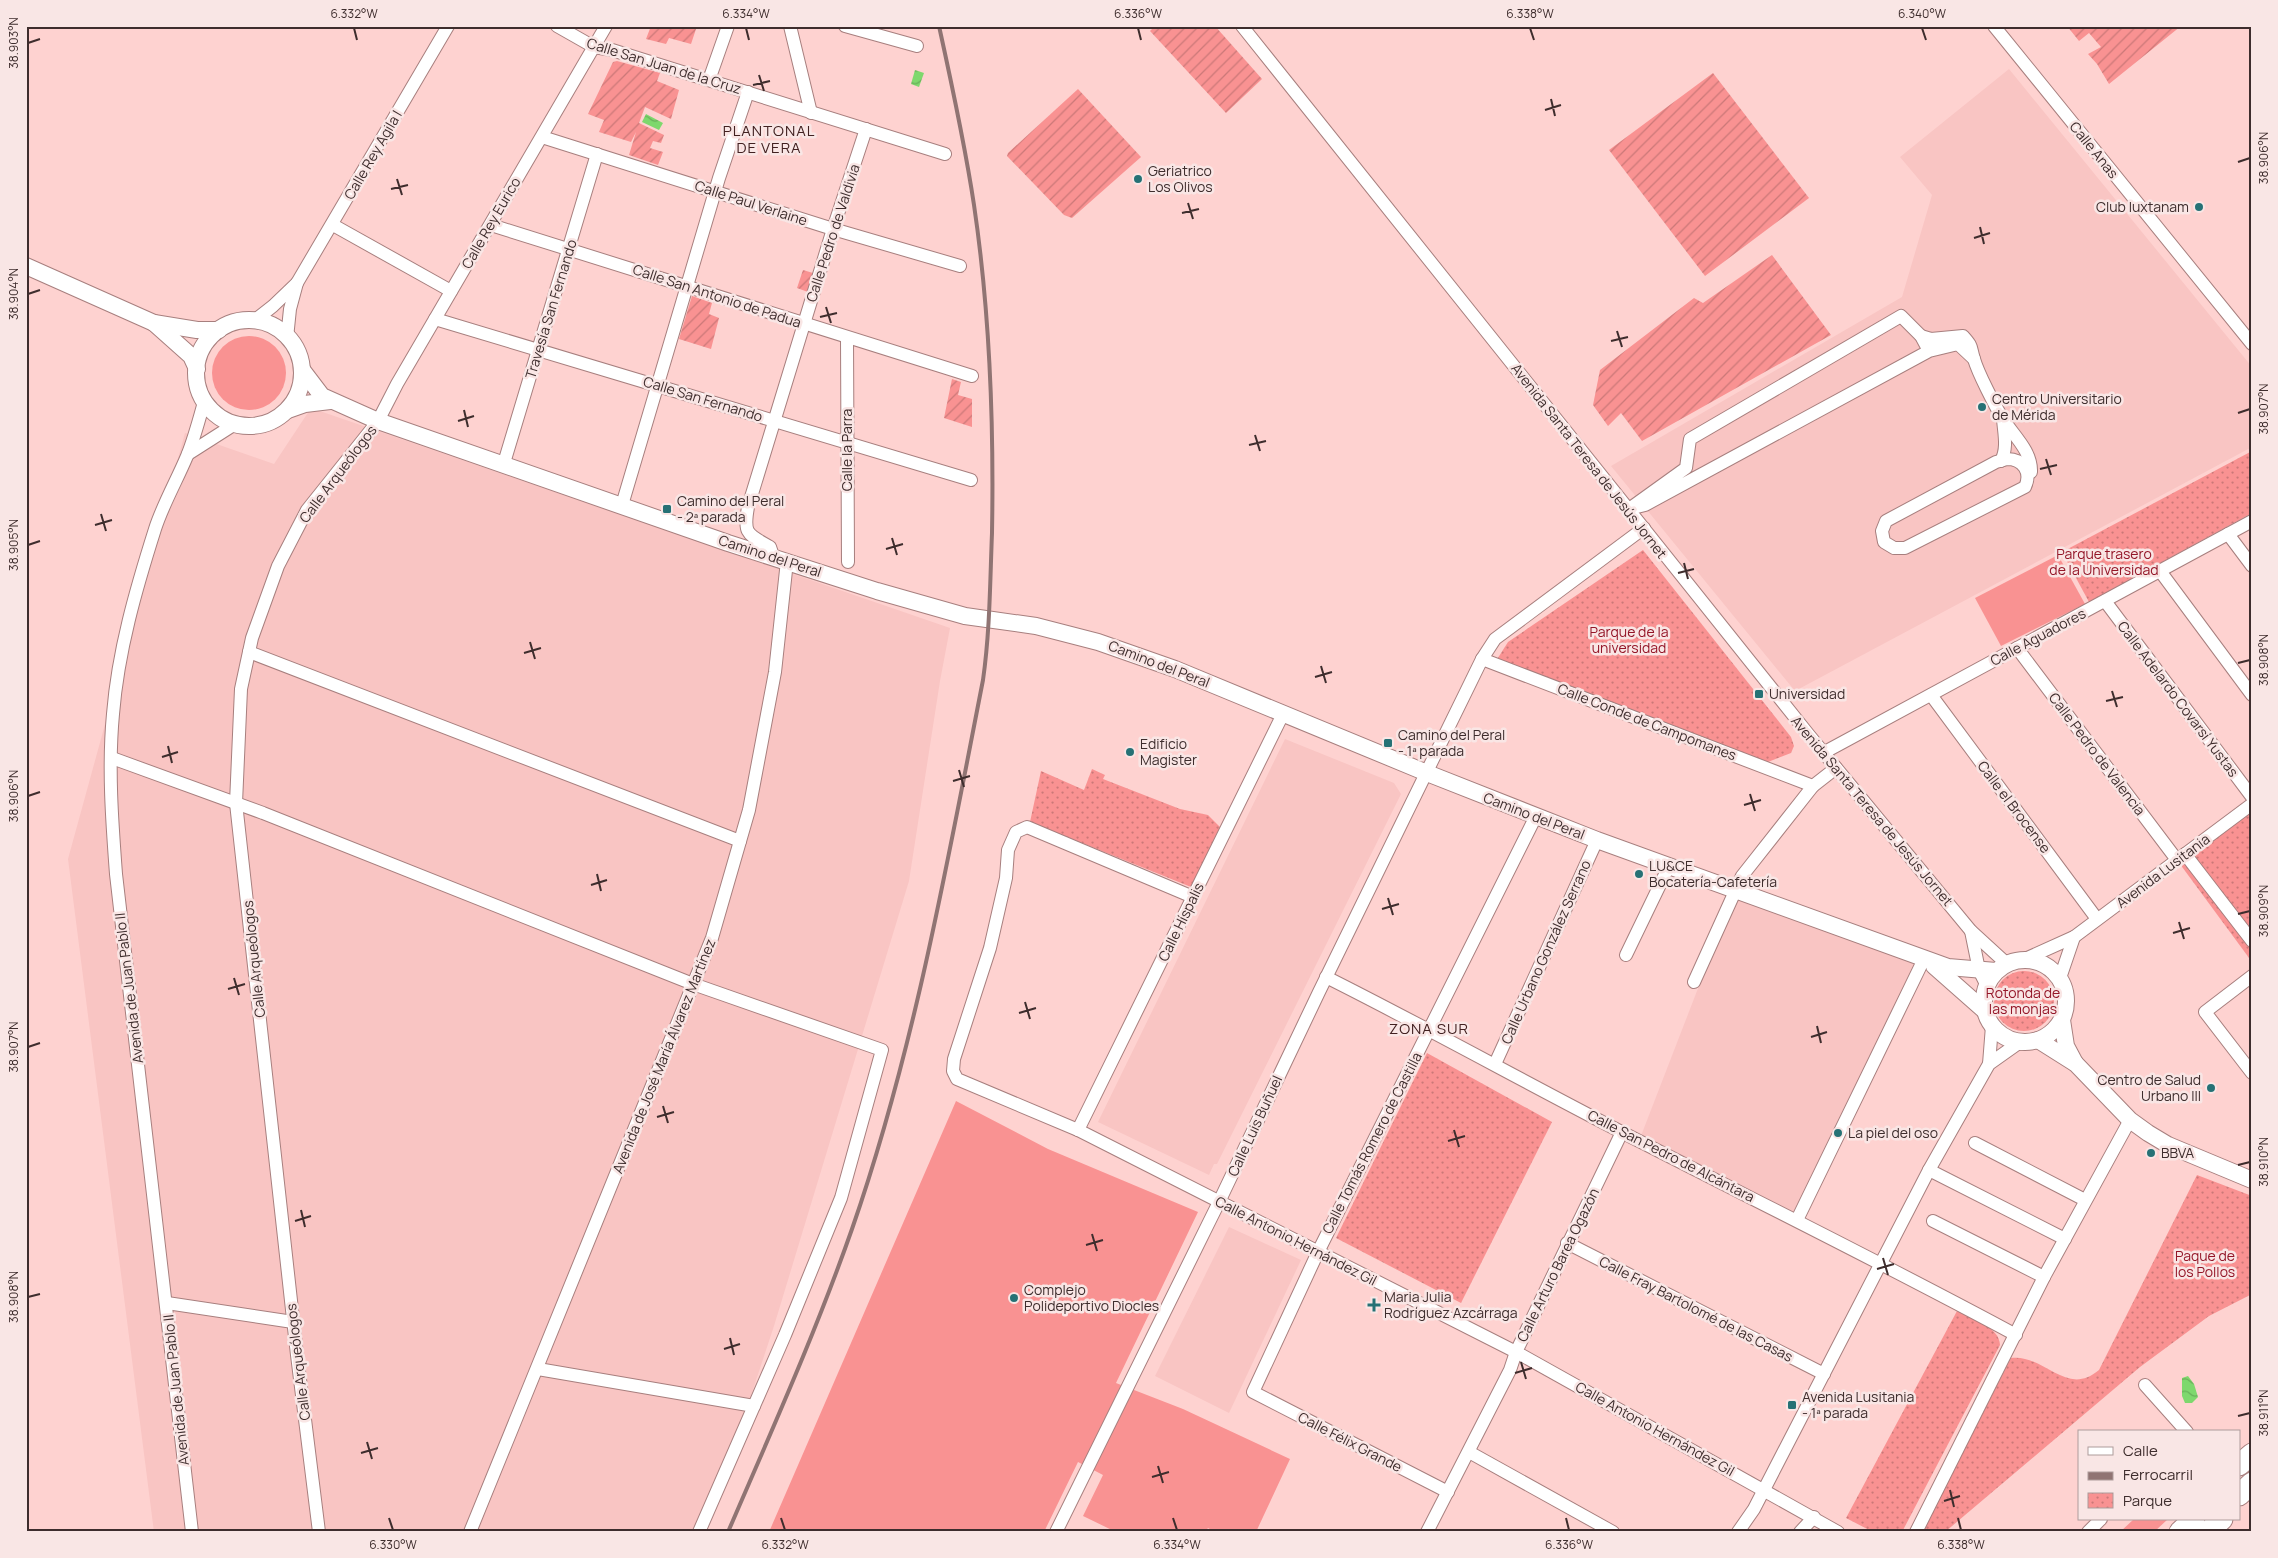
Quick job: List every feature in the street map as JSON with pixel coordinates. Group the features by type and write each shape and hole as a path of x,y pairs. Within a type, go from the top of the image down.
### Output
{"highway":[{"path":"2240,1465 2252,1454"},
{"path":"2240,1477 2252,1467"},
{"path":"2240,1494 2252,1483"},
{"path":"2240,1503 2252,1492"},
{"path":"2172,1532 2183,1520"},
{"path":"2180,1532 2193,1520"},
{"path":"2201,1532 2213,1520"},
{"path":"2208,1532 2221,1520"}],"street":[{"name":"Calle Rey Agila I","path":"254,321 297,283 333,225 448,26"},
{"name":"Calle San Juan de la Cruz","path":"557,26 594,47 612,50 945,154"},
{"name":"Calle Rey Eurico","path":"378,421 451,291 606,26"},
{"path":"709,80 728,26"},
{"path":"790,26 811,113"},
{"path":"845,26 917,46"},
{"name":"Avenida Santa Teresa de Jesús Jornet","path":"1242,26 1823,753 2002,967"},
{"name":"Calle Anas","path":"1994,26 2252,344"},
{"path":"622,505 714,192 748,92"},
{"name":"Calle Pedro de Valdivia","path":"780,558 770,547 754,540 746,532 746,520 833,229 866,128"},
{"name":"Calle Paul Verlaine","path":"542,137 833,229 960,266"},
{"name":"Travesía San Fernando","path":"504,463 597,154"},
{"path":"333,225 451,291"},
{"name":"Calle San Antonio de Padua","path":"491,225 972,376"},
{"path":"26,266 154,323 197,330 219,330"},
{"name":"Calle Rey Agila I","path":"287,338 290,309 297,283"},
{"path":"1628,509 1686,468 1690,439 1901,316 1922,336 1929,351"},
{"name":"Calle San Fernando","path":"435,319 971,480"},
{"path":"288,410 299,392 302,371 298,352 287,338 270,324 254,321 238,321 211,336 200,354 197,369 198,386 204,402 214,414 235,424 246,426 269,422 288,410 322,401 330,401"},
{"path":"154,323 190,356 197,369"},
{"path":"1922,336 1930,339 1962,336 1972,347 1974,359 2003,419 2013,431 2032,466 2031,474 2027,481"},
{"name":"Calle la Parra","path":"847,338 848,562"},
{"path":"1628,509 1645,505 1929,351 1958,344 1974,359"},
{"path":"302,371 322,396 330,401"},
{"name":"Camino del Peral","path":"330,401 378,421 504,463 728,543 944,610 983,619 1036,626 1098,642 1175,669 1427,773 1597,840 1948,967 1983,977 2002,967"},
{"name":"Avenida de Juan Pablo II","path":"192,1532 116,874 112,814 112,758 114,705 121,657 134,599 156,527 188,454 204,402"},
{"path":"2001,461 2004,455 2005,443 2003,419"},
{"name":"Calle Arqueólogos","path":"318,1532 236,803 241,690 248,652 278,566 307,510 378,421"},
{"path":"188,454 235,424"},
{"path":"1688,459 1692,467 1704,472"},
{"path":"2014,459 2021,462 2028,474 2025,487 1905,548 1894,548 1884,542 1882,531 1886,521 2001,461 2014,459"},
{"name":"Calle Aguadores","path":"1823,753 2252,521"},
{"name":"Calle Luis Buñuel","path":"1056,1532 1219,1202 1326,977 1482,659 1496,639 1644,528"},
{"path":"2228,534 2252,566"},
{"name":"Avenida de José María Álvarez Martínez","path":"470,1532 712,938 749,810 775,672 780,558"},
{"path":"2160,571 2252,695"},
{"name":"Calle Adelardo Covarsí Yustas","path":"2105,601 2252,797"},
{"name":"Calle Pedro de Valencia","path":"2017,648 2181,857 2252,941"},
{"path":"248,652 740,841"},
{"name":"Calle Conde de Campomanes","path":"1482,659 1813,786"},
{"name":"Calle el Brocense","path":"1931,695 2097,919"},
{"name":"Calle Híspalis","path":"1078,1130 1283,714"},
{"path":"112,758 236,803 693,984 882,1050 840,1198 754,1406 699,1532"},
{"path":"1694,982 1742,876 1813,786 1836,768"},
{"name":"Avenida Lusitania","path":"2023,960 2074,937 2252,804"},
{"name":"Calle Tomás Romero de Castilla","path":"1253,1392 1318,1252 1536,816"},
{"name":"Calle Antonio Hernández Gil","path":"1193,897 1027,827 1016,832 1011,840 1006,878 990,948 954,1060 953,1071 957,1079 1078,1130 1516,1352 1838,1532"},
{"name":"Calle Urbano González Serrano","path":"1495,1064 1597,840"},
{"path":"1626,956 1669,866"},
{"name":"Avenida Santa Teresa de Jesús Jornet","path":"1971,931 1983,977"},
{"path":"2060,978 2074,937"},
{"path":"1797,1220 1924,958"},
{"name":"Camino del Peral","path":"1924,958 1944,973 1985,1010"},
{"path":"2002,967 2023,960 2044,964 2060,978 2066,999 2062,1020 2066,1046 2076,1064"},
{"path":"2252,976 2205,1012 2252,1073"},
{"name":"Calle San Pedro de Alcántara","path":"1326,977 1429,1029 1622,1132 1882,1263 2016,1335"},
{"path":"1983,977 1985,1010 1992,1026 2003,1036 2020,1042 2038,1040 2048,1036 2062,1020"},
{"path":"1738,1532 1754,1510 1765,1490 1929,1170 1989,1064 1992,1026"},
{"path":"2038,1040 2076,1064 2130,1120 2168,1145 2252,1180"},
{"path":"1989,1064 2020,1042"},
{"path":"1916,1532 2044,1277 2130,1120"},
{"name":"Calle Arturo Barea Ogazón","path":"1427,1532 1510,1370 1516,1352 1622,1132"},
{"path":"1975,1143 2085,1200"},
{"path":"1929,1170 2064,1239"},
{"path":"1933,1221 2044,1277"},
{"name":"Calle Fray Bartolomé de las Casas","path":"1568,1243 1824,1374"},
{"path":"167,1303 293,1322"},
{"path":"538,1369 754,1406"},
{"path":"2145,1385 2185,1430"},
{"name":"Calle Félix Grande","path":"1253,1392 1448,1492"},
{"path":"1469,1452 1613,1532"},
{"path":"1800,1532 1814,1517"},
{"path":"2088,1532 2101,1520"}],"shaded area":[{"name":"Centro Universitario de Mérida","path":"2009,69 2252,367 2252,447 1795,691 1611,466 1902,297 1932,195 1900,157"},
{"path":"311,408 950,628 909,881 774,1326 706,1532 154,1532 68,859 185,433 274,464"},
{"path":"1285,739 1394,783 1401,794 1217,1164 1214,1164 1209,1175 1098,1122"},
{"path":"1736,890 1924,959 1797,1220 1639,1141"},
{"path":"1229,1227 1301,1260 1229,1413 1155,1376"}],"green space":[{"path":"651,26 697,26 691,44 669,38 666,44 646,39"},
{"path":"1155,26 1215,26 1262,79 1226,113 1150,31"},
{"path":"2067,26 2181,26 2109,84 2097,64 2088,54 2101,47 2089,33 2079,41"},
{"path":"617,61 660,73 657,81 679,90 671,119 645,107 639,123 664,135 661,143 653,141 650,148 663,152 658,165 629,155 636,132 631,142 599,132 604,120 588,114 613,62"},
{"path":"1713,73 1809,198 1705,276 1609,150"},
{"path":"1078,89 1141,157 1072,218 1064,215 1007,156"},
{"path":"1772,255 1831,335 1642,441 1621,413 1608,426 1593,405 1600,370 1694,298 1703,303"},
{"path":"803,270 813,273 808,292 797,288"},
{"path":"692,296 712,303 709,314 719,318 711,349 679,339"},
{"path":"249,336 270,342 280,352 286,373 280,394 270,404 249,410 228,404 218,394 212,373 218,352 228,342"},
{"path":"952,379 961,382 958,395 972,399 972,427 944,418"},
{"name":"Parque trasero de la Universidad","path":"2252,451 2252,513 2089,602 2062,552"},
{"name":"Parque de la universidad","path":"1643,550 1791,737 1794,746 1791,753 1768,762 1496,661 1508,642"},
{"path":"2058,555 2085,604 2001,646 1975,598"},
{"path":"1092,769 1105,775 1103,779 1180,809 1208,815 1220,827 1191,887 1030,822 1041,771 1084,790"},
{"path":"2252,804 2252,962 2177,860"},
{"name":"Rotonda de las monjas","path":"2024,971 2041,976 2049,984 2054,1001 2049,1018 2041,1026 2024,1031 2007,1026 1999,1018 1994,1001 1999,984 2007,976"},
{"path":"1427,1053 1552,1122 1461,1303 1336,1238"},
{"name":"Complejo Polideportivo Diocles","path":"956,1101 1048,1149 1198,1212 1116,1383 1183,1409 1290,1459 1256,1532 1215,1532 1208,1528 1205,1532 1116,1532 1083,1516 1103,1475 1078,1462 1044,1532 769,1532"},
{"name":"Paque de los Pollos","path":"2197,1175 2252,1196 2252,1294 2209,1316 2140,1367 1945,1532 1922,1532 2011,1358 2034,1362 2055,1373 2076,1379 2087,1377 2099,1370"},
{"path":"1957,1311 1990,1328 1999,1339 2000,1345 1902,1532 1873,1532 1846,1518"},
{"path":"2133,1520 2167,1520 2154,1532 2120,1532"}],"water":[{"path":"915,70 924,73 919,87 911,84"},
{"path":"646,114 663,123 659,130 642,122"},
{"path":"2188,1376 2194,1384 2198,1397 2192,1403 2185,1403 2182,1396 2182,1378"}],"railway":[{"path":"728,1532 793,1382 823,1306 852,1229 874,1162 894,1094 927,957 983,680 988,625 992,533 990,368 984,286 970,183 939,26"}],"place":[{"name":"Geriatrico Los Olivos","path":"1138,179"},
{"name":"Club Iuxtanam","path":"2199,207"},
{"name":"Centro Universitario de Mérida","path":"1982,407"},
{"name":"Camino del Peral - 2ª parada","path":"667,509"},
{"name":"Universidad","path":"1759,694"},
{"name":"Camino del Peral - 1ª parada","path":"1388,743"},
{"name":"Edificio Magister","path":"1130,752"},
{"name":"LU&CE Bocatería-Cafetería","path":"1639,874"},
{"name":"Centro de Salud Urbano III","path":"2211,1088"},
{"name":"La piel del oso","path":"1838,1133"},
{"name":"BBVA","path":"2151,1153"},
{"name":"Complejo Polideportivo Diocles","path":"1014,1298"},
{"name":"Maria Julia Rodríguez Azcárraga","path":"1374,1305"},
{"name":"Avenida Lusitania - 1ª parada","path":"1792,1405"}],"district":[{"name":"PLANTONAL DE VERA","path":"769,140"},
{"name":"ZONA SUR","path":"1429,1029"}]}
